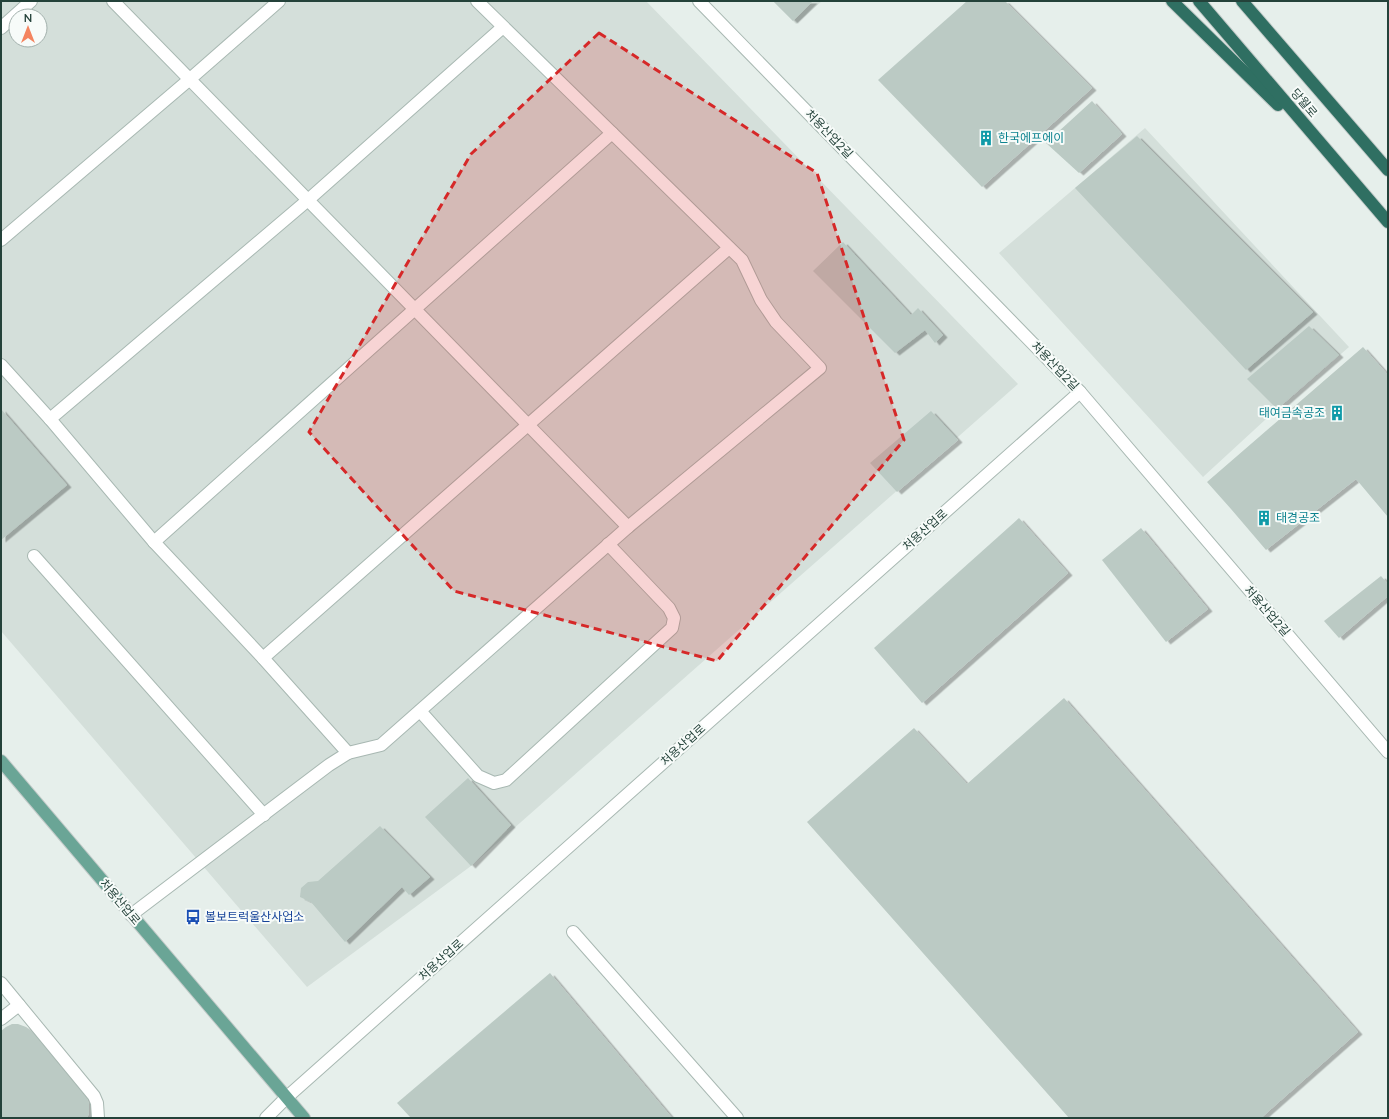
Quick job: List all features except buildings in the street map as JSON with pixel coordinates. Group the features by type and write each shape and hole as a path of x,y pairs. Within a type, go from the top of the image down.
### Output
{"highway":[{"path":"1172,1 1332,158"},
{"name":"당월로","path":"1199,1 1388,222"},
{"name":"당월로","path":"1242,1 1388,170"},
{"path":"1251,1 1296,64"}],"main road":[{"name":"처용산업로","path":"1,761 304,1118"}],"street":[{"path":"1,28 31,1"},
{"path":"113,1 628,527"},
{"path":"1,240 279,1"},
{"path":"131,915 329,765 348,753 381,745 608,544 820,368 776,322 761,300 742,260 477,1"},
{"name":"처용산업2길","path":"699,1 1080,392 1388,752"},
{"path":"50,420 308,200 503,27"},
{"path":"154,542 612,133"},
{"path":"263,658 729,248"},
{"path":"1,365 154,542 263,658 348,753"},
{"name":"처용산업로","path":"266,1118 286,1098 1080,392"},
{"path":"420,711 478,776 494,782 506,780 672,628 674,618 669,608 608,544"},
{"path":"34,556 264,815"},
{"path":"573,932 737,1118"},
{"path":"1,984 94,1096 97,1103 98,1118"},
{"path":"1,1020 19,1005"}],"highlighted area":[{"path":"599,33 817,173 904,440 717,661 454,591 309,432 471,154"}],"shaded area":[{"path":"1,1 646,1 1018,384 471,866 307,987 1,631"},
{"path":"773,1 822,1 796,24"},
{"path":"1145,128 1349,347 1277,409 1203,477 999,253"}],"place":[{"name":"한국에프에이","path":"986,138"},
{"name":"태여금속공조","path":"1337,413"},
{"name":"태경공조","path":"1264,518"},
{"name":"볼보트럭울산사업소","path":"193,917"}]}
